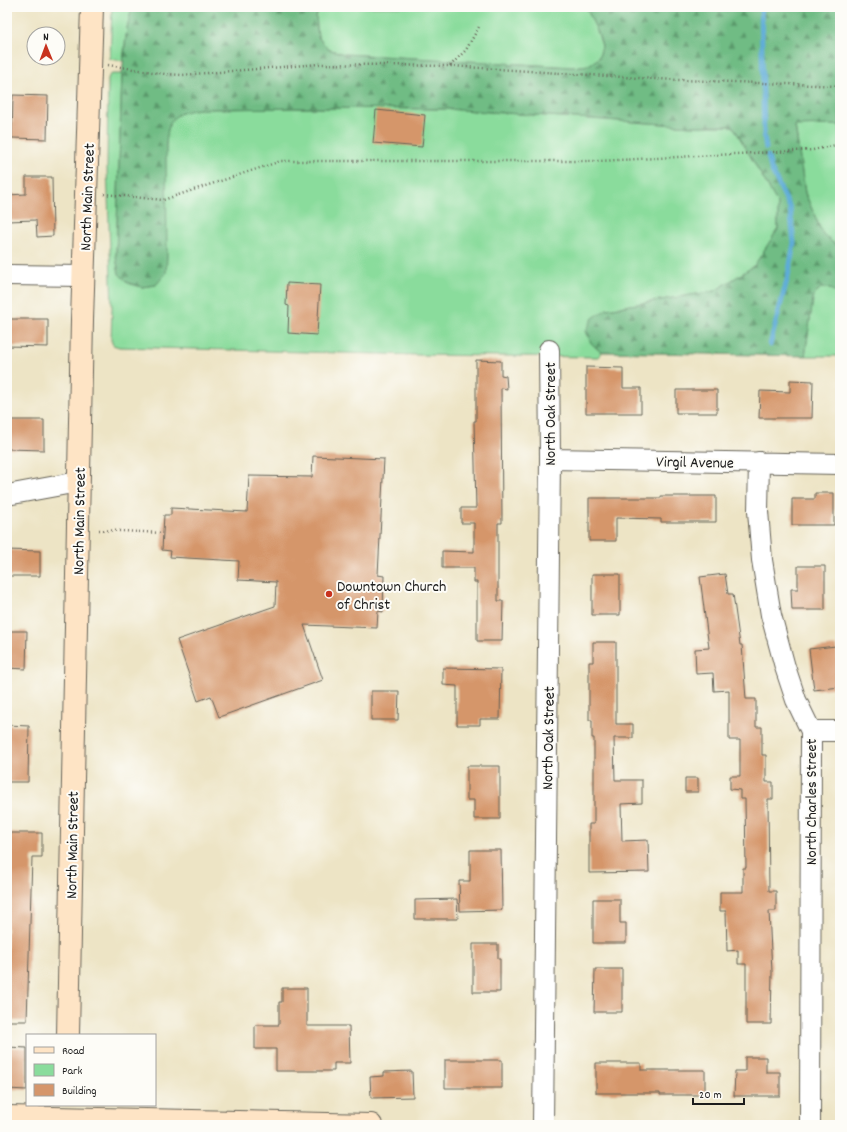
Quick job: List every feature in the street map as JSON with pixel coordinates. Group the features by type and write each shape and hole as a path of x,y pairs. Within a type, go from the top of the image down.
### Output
{"street":[{"name":"North Main Street","path":"68,1034 78,482 92,7"},
{"path":"7,275 83,276"},
{"name":"North Oak Street","path":"544,1125 550,459 549,350"},
{"name":"Virgil Avenue","path":"550,459 840,464"},
{"name":"North Charles Street","path":"759,462 758,511 762,560 771,615 785,667 796,700 811,731 810,1125"},
{"path":"7,495 78,482"},
{"path":"811,731 840,731"},
{"path":"7,1117 66,1116 371,1125"}],"path":[{"path":"450,66 466,50 480,25"},
{"path":"90,61 165,74 182,75 319,64 450,66 655,79 840,86"},
{"path":"86,193 163,200 281,161 599,161 813,150 840,144"},
{"path":"99,530 163,534"}],"green space":[{"path":"112,7 132,7 127,28 123,61 110,59"},
{"path":"132,7 320,7 316,17 318,37 328,49 344,54 572,67 589,65 599,58 602,46 598,33 586,7 840,7 840,125 795,126 805,193 823,235 840,248 840,299 836,293 827,288 821,288 815,293 805,356 601,352 591,343 586,331 593,318 607,309 715,291 754,266 778,229 778,204 733,126 692,126 447,109 199,109 177,115 170,123 166,145 166,273 156,285 142,287 128,283 119,274 116,256 122,74 127,28"},
{"path":"320,7 586,7 598,33 602,46 599,58 589,65 572,67 344,54 328,49 318,37 316,17"},
{"path":"112,74 122,74 116,256 119,274 128,283 142,287 156,285 167,131 172,119 183,111 199,109 447,109 692,126 733,126 778,204 778,229 754,266 715,291 607,309 591,343 601,352 599,357 416,355 119,347 113,345 111,340 112,308 107,168 108,79"},
{"path":"795,125 840,125 840,248 823,235 805,193"},
{"path":"821,288 832,290 840,299 840,356 805,356 813,299 815,293"}],"building":[{"path":"13,95 48,96 47,139 12,138"},
{"path":"376,110 425,115 422,147 373,143"},
{"path":"26,177 52,177 53,236 37,237 36,220 7,221 7,195 26,194"},
{"path":"287,283 320,285 317,335 288,333 289,306 286,305"},
{"path":"7,319 48,319 48,347 7,346"},
{"path":"476,360 501,361 501,375 506,376 507,389 501,388 502,523 498,523 498,601 503,601 502,641 477,641 477,582 474,582 474,568 442,568 442,551 474,552 474,523 461,523 461,508 476,508 474,421 476,421"},
{"path":"586,367 623,368 623,388 641,388 641,413 586,413"},
{"path":"790,380 813,381 812,418 759,418 760,391 790,392"},
{"path":"676,390 717,390 717,413 676,413"},
{"path":"7,420 44,420 44,450 7,449"},
{"name":"Downtown Church of Christ","path":"313,456 384,459 378,575 384,576 383,612 378,611 377,628 304,625 323,680 219,717 211,696 198,701 177,640 275,606 276,582 238,580 239,561 170,557 171,551 162,550 164,515 171,515 171,508 247,512 249,476 312,477"},
{"path":"815,493 834,493 834,525 792,525 792,499 815,499"},
{"path":"661,496 716,496 716,522 661,522 661,519 616,518 616,541 589,541 589,498 661,498"},
{"path":"7,550 40,551 40,576 7,576"},
{"path":"798,566 825,566 825,610 792,610 791,589 798,589"},
{"path":"592,574 620,574 620,615 592,615"},
{"path":"725,574 728,594 733,594 740,645 742,645 746,699 756,699 756,727 762,727 762,755 766,755 766,782 773,782 773,799 768,799 769,891 776,891 776,911 769,911 772,972 771,1024 746,1024 746,964 738,964 738,950 727,951 726,911 720,911 720,892 743,892 743,868 746,868 745,799 740,799 740,790 730,789 730,776 740,776 740,740 729,740 729,690 714,691 713,673 696,674 695,649 709,648 700,577"},
{"path":"7,631 27,631 26,669 7,668"},
{"path":"593,642 616,642 616,724 633,724 633,738 614,738 615,780 642,780 642,803 621,804 622,841 648,840 649,872 589,873 589,824 594,824 594,738 592,738 592,720 589,720 589,662 593,662"},
{"path":"836,646 840,687 814,690 809,649"},
{"path":"443,668 501,669 500,719 480,719 480,725 457,725 457,686 443,685"},
{"path":"371,691 399,691 398,720 371,720"},
{"path":"7,725 29,726 28,782 7,782"},
{"path":"467,766 500,766 500,819 474,819 474,800 467,800"},
{"path":"685,778 698,778 698,792 685,792"},
{"path":"7,833 42,833 42,857 32,857 27,1021 7,1021"},
{"path":"470,850 501,850 502,910 460,911 459,881 470,881"},
{"path":"457,899 458,919 415,919 415,900"},
{"path":"593,899 620,899 620,923 626,923 626,943 593,943"},
{"path":"473,944 498,944 498,959 500,959 500,992 473,992"},
{"path":"595,969 622,969 622,1012 594,1012"},
{"path":"282,988 307,988 307,1026 349,1026 350,1063 334,1063 334,1071 276,1071 276,1049 255,1049 255,1025 279,1025 279,1002 282,1002"},
{"path":"7,1047 26,1048 26,1090 7,1089"},
{"path":"745,1057 766,1057 766,1072 780,1072 780,1096 734,1096 735,1071 745,1071"},
{"path":"445,1060 502,1060 502,1088 445,1088"},
{"path":"596,1063 641,1063 641,1070 705,1070 705,1095 596,1093"},
{"path":"412,1071 413,1097 371,1098 370,1077 384,1076 384,1072"}],"waterway":[{"path":"761,7 764,136 766,148"},
{"path":"768,156 771,169 790,208 794,243 788,276 770,345"}],"place":[{"name":"Downtown Church of Christ","path":"329,594"}]}
